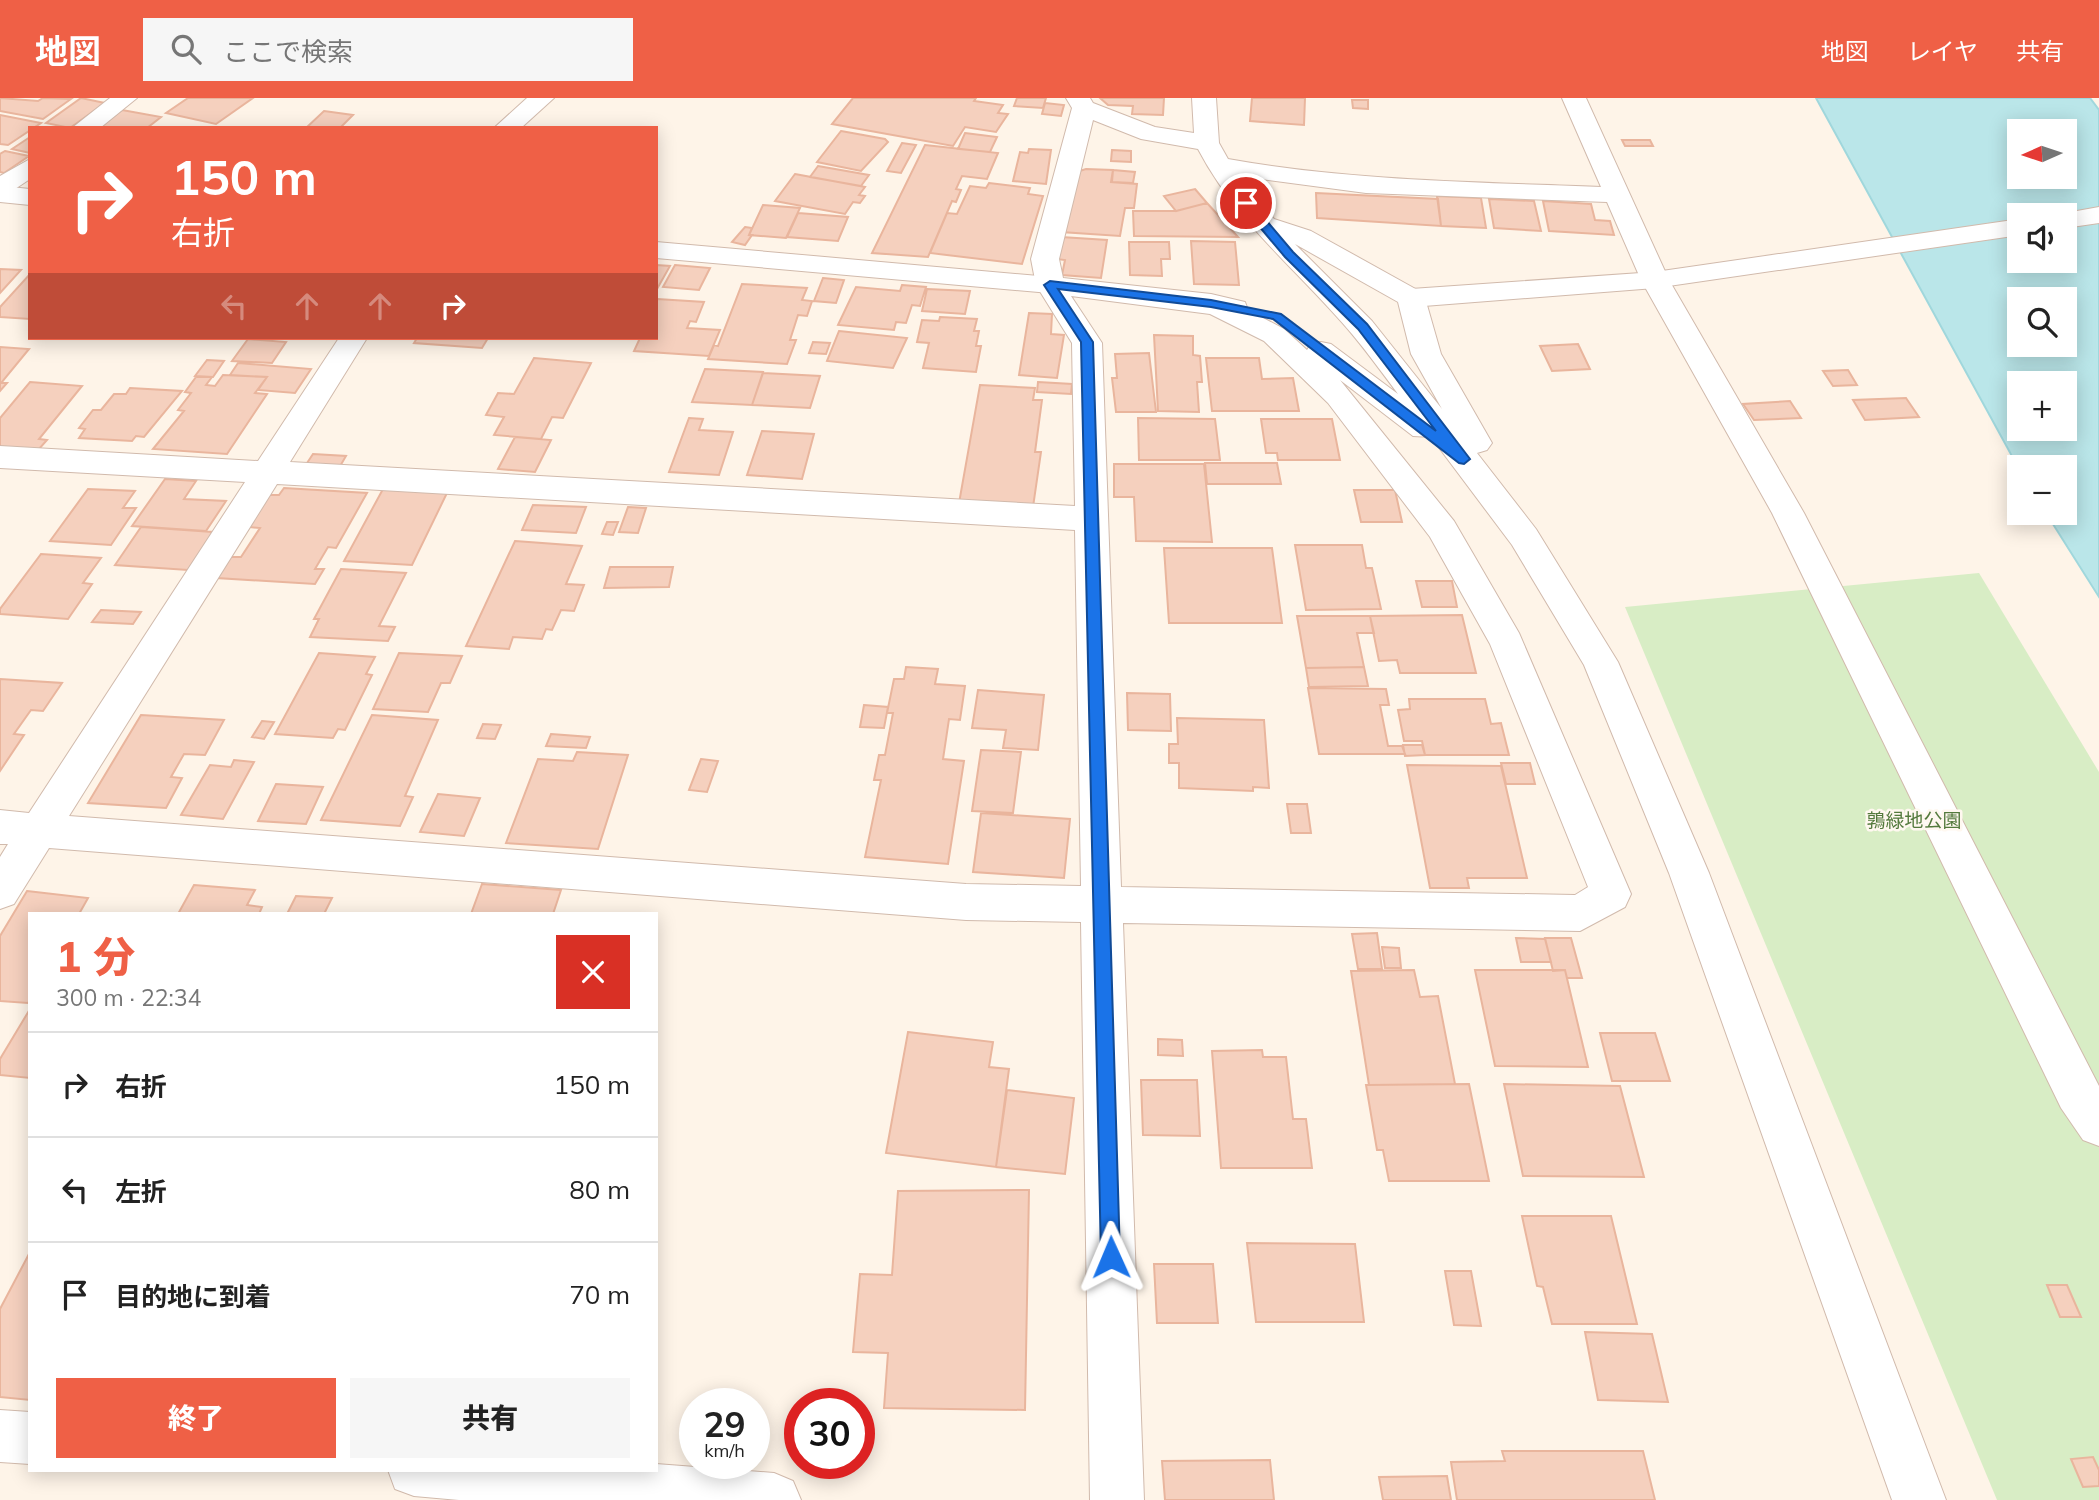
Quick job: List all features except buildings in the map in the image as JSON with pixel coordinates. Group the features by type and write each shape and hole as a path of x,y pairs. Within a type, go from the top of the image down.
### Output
{"street":[{"path":"87,126 125,98"},
{"path":"508,126 542,98"},
{"path":"1204,98 1212,154 1229,184 1289,254 1363,327 1524,537 1600,662 1689,873 1919,1500"},
{"path":"1574,98 1656,280 1788,513 2071,1081 2099,1124"},
{"path":"1117,1500 1087,342 1050,285 1045,259 1081,103 1150,134 1212,154 1252,172 1361,184 1616,195"},
{"path":"0,188 28,168"},
{"path":"0,194 28,197"},
{"path":"2077,218 2099,215"},
{"path":"1263,223 1302,237 1412,298 1656,280 2007,229"},
{"path":"658,250 1050,285 1211,303 1276,317 1464,459"},
{"path":"1412,298 1426,354 1477,444 1464,459"},
{"path":"0,827 966,902 1580,913 1611,894 1507,643 1442,529 1339,396 1274,335 1211,303"},
{"path":"0,891 352,340"},
{"path":"0,457 1091,519"},
{"path":"0,1436 28,1438"},
{"path":"438,1472 774,1500"}],"green space":[{"name":"鶉緑地公園","path":"1979,573 2099,772 2099,1500 1997,1500 1625,607"}],"water":[{"path":"1816,98 2090,98 2099,110 2099,597 2054,525 2077,525 2077,455 2011,455"}],"route":[{"path":"1111,1257 1087,342 1050,285 1211,303 1276,317 1464,459 1363,327 1289,254 1246,203"}]}
